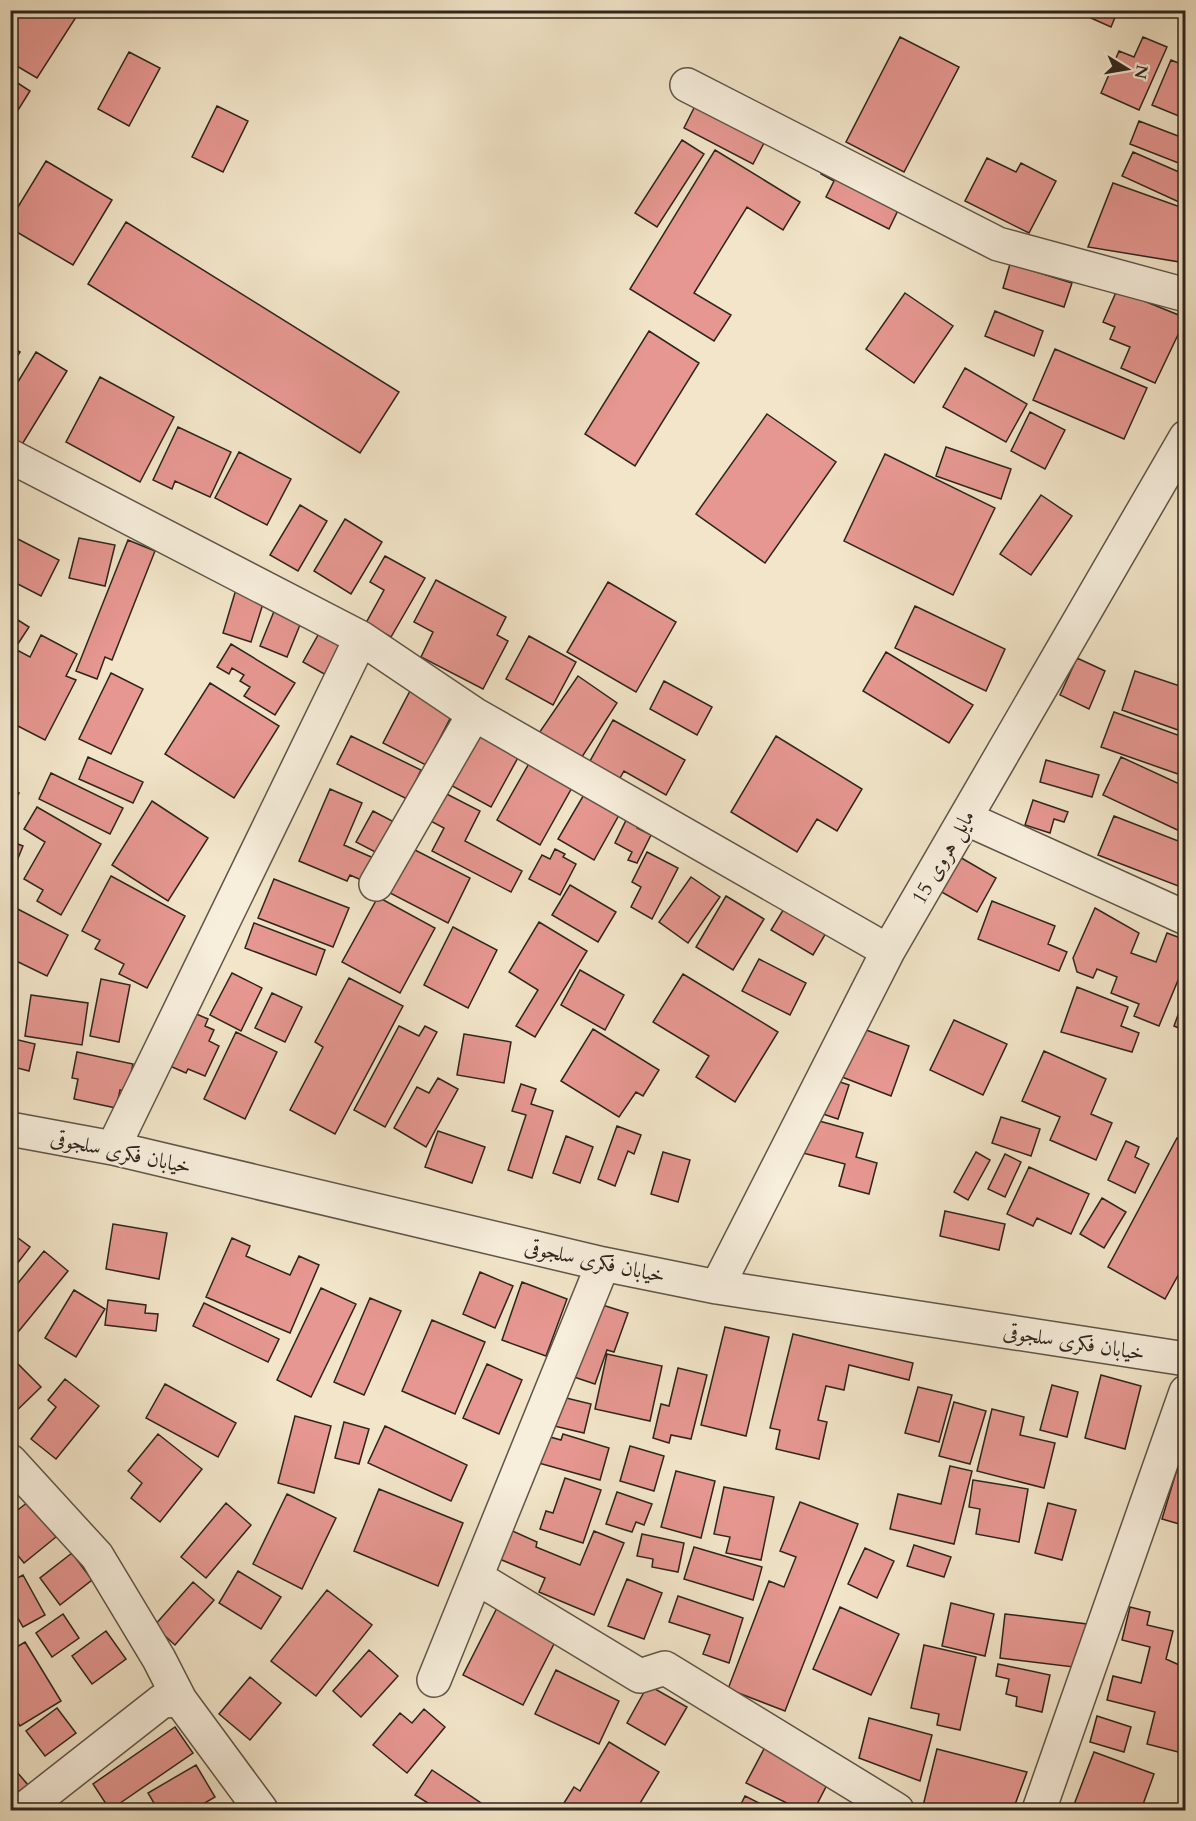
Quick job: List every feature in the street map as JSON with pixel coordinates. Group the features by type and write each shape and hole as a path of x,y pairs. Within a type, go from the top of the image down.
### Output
{"street":[{"path":"687,85 998,244 1185,295"},
{"name":"مایل هروی 15","path":"717,1287 888,951 1185,437"},
{"path":"10,456 361,638 474,714 888,951"},
{"path":"113,1148 361,638"},
{"path":"376,884 474,714"},
{"path":"965,818 1185,918"},
{"name":"خیابان فکری سلجوقی","path":"10,1129 113,1148 603,1264 717,1287 1185,1359"},
{"path":"434,1680 603,1264"},
{"path":"1039,1810 1185,1392"},
{"path":"10,1461 97,1556 159,1659 180,1700 261,1810"},
{"path":"476,1577 640,1676 665,1668 897,1810"},
{"path":"23,1810 162,1701 180,1700"}],"building":[{"path":"10,10 72,10 78,14 37,78 10,62"},
{"path":"1073,10 1118,10 1111,27"},
{"path":"900,37 959,67 904,172 846,142"},
{"path":"1143,37 1167,47 1139,110 1101,93 1119,51 1134,57"},
{"path":"129,52 160,68 129,126 98,109"},
{"path":"1171,60 1186,66 1186,119 1152,105"},
{"path":"10,78 30,91 10,123"},
{"path":"217,106 248,121 223,172 192,157"},
{"path":"695,106 764,143 753,164 684,128"},
{"path":"1139,121 1186,139 1186,166 1130,144"},
{"path":"682,140 704,154 657,227 635,213"},
{"path":"715,150 800,202 783,230 747,207 694,293 731,315 714,341 630,289"},
{"path":"1133,152 1186,175 1186,186 1179,202 1122,176"},
{"path":"987,158 1016,172 1021,163 1056,181 1029,233 965,201"},
{"path":"46,161 112,200 73,265 10,228 10,220"},
{"path":"825,165 901,204 889,229 826,197 834,181 821,174"},
{"path":"1113,183 1186,209 1186,263 1088,247"},
{"path":"126,222 399,392 360,453 88,284"},
{"path":"1010,264 1072,283 1064,307 1003,288"},
{"path":"1117,290 1186,318 1155,383 1121,368 1130,347 1110,339 1115,327 1103,322"},
{"path":"905,293 953,326 914,383 866,349"},
{"path":"995,311 1043,331 1034,356 985,336"},
{"path":"649,331 699,363 635,466 585,434"},
{"path":"10,346 20,352 10,368"},
{"path":"1055,349 1147,388 1124,439 1033,400"},
{"path":"36,352 67,371 18,451 10,446 10,395"},
{"path":"965,368 1027,404 1006,442 943,407"},
{"path":"100,377 174,417 140,482 66,442"},
{"path":"1030,412 1065,430 1045,469 1011,451"},
{"path":"767,414 836,462 765,563 696,514"},
{"path":"178,427 231,452 210,497 175,481 172,489 153,480"},
{"path":"946,447 1011,469 1001,499 936,476"},
{"path":"239,452 291,479 267,525 215,498"},
{"path":"885,454 995,508 953,595 844,541"},
{"path":"1041,495 1072,516 1031,575 1000,554"},
{"path":"300,505 327,521 298,571 270,555"},
{"path":"345,519 382,542 351,594 314,571"},
{"path":"10,535 59,560 41,596 10,580"},
{"path":"79,538 115,545 105,586 69,578"},
{"path":"128,540 155,551 112,660 105,657 97,679 76,671"},
{"path":"385,556 425,578 391,637 366,623 384,590 370,582"},
{"path":"436,580 506,617 497,635 508,641 483,689 421,657 433,632 414,622"},
{"path":"608,582 676,622 636,692 567,652"},
{"path":"237,586 266,594 251,642 223,633"},
{"path":"277,604 304,615 287,657 260,646"},
{"path":"915,606 1005,649 986,691 895,648"},
{"path":"10,615 29,627 10,656"},
{"path":"322,628 346,641 326,675 303,662"},
{"path":"41,635 77,654 66,676 76,680 45,740 10,722 10,662 17,650 30,657"},
{"path":"529,636 576,662 553,705 506,679"},
{"path":"231,644 295,683 275,715 244,696 250,687 240,681 244,675 232,668 229,674 217,667"},
{"path":"886,652 973,705 949,743 863,691"},
{"path":"1077,658 1105,671 1089,709 1060,695"},
{"path":"1135,671 1186,688 1186,709 1178,730 1122,710"},
{"path":"111,673 143,689 111,754 79,739"},
{"path":"578,676 617,703 578,763 537,736"},
{"path":"664,681 712,707 697,735 650,709"},
{"path":"210,683 279,726 234,798 165,754"},
{"path":"411,689 454,711 426,765 383,743"},
{"path":"1114,712 1186,738 1186,754 1178,774 1101,747"},
{"path":"613,720 685,760 666,795 624,771 616,785 586,768"},
{"path":"473,729 520,754 491,807 445,782"},
{"path":"351,736 421,770 407,799 337,764"},
{"path":"776,736 862,789 837,831 817,819 797,852 731,812"},
{"path":"88,757 143,782 133,803 79,779"},
{"path":"1121,757 1186,787 1186,834 1103,795"},
{"path":"531,760 574,784 540,845 497,820"},
{"path":"1046,760 1099,775 1092,797 1040,782"},
{"path":"51,773 123,808 110,834 39,799"},
{"path":"589,786 624,806 594,860 558,839"},
{"path":"10,788 19,793 10,810"},
{"path":"435,788 480,811 465,841 522,871 511,892 432,851 444,828 421,816"},
{"path":"330,789 362,803 344,845 378,860 368,883 350,875 347,881 299,861"},
{"path":"1033,800 1068,812 1064,822 1054,819 1050,833 1025,825"},
{"path":"152,801 208,838 168,901 112,865"},
{"path":"37,807 101,844 61,915 37,901 43,890 24,879 45,842 24,829"},
{"path":"632,808 644,813 637,828 651,835 637,863 628,860 632,852 615,843"},
{"path":"373,811 396,823 379,854 356,842"},
{"path":"1114,816 1186,844 1186,889 1098,855"},
{"path":"10,841 23,846 10,878"},
{"path":"413,849 470,878 448,923 390,893"},
{"path":"555,849 565,854 563,857 576,864 560,895 529,879 542,855 550,859"},
{"path":"647,852 678,868 652,919 631,907 641,887 632,882"},
{"path":"958,856 996,878 977,912 938,890"},
{"path":"111,876 185,916 147,988 119,974 124,964 95,949 100,940 82,931"},
{"path":"691,877 720,897 688,943 659,922"},
{"path":"274,879 349,908 333,947 258,918"},
{"path":"570,885 616,912 598,942 552,915"},
{"path":"726,896 764,919 733,970 696,947"},
{"path":"378,897 435,928 400,993 342,962"},
{"path":"992,901 1055,926 1048,944 1067,952 1059,971 978,939"},
{"path":"788,902 829,928 813,955 771,930"},
{"path":"10,905 68,935 47,976 10,958 10,949 16,938 10,935"},
{"path":"1095,908 1139,933 1131,953 1156,962 1167,933 1186,940 1186,961 1159,1026 1134,1016 1139,1004 1111,993 1117,977 1097,969 1093,978 1077,972 1073,958"},
{"path":"539,922 587,951 535,1037 516,1026 538,990 509,972"},
{"path":"254,923 325,950 316,975 245,948"},
{"path":"453,927 497,950 468,1008 424,985"},
{"path":"759,959 806,983 790,1015 742,991"},
{"path":"580,970 624,995 605,1030 561,1005"},
{"path":"232,973 262,988 241,1031 210,1015"},
{"path":"683,974 778,1032 735,1102 696,1077 709,1056 653,1022"},
{"path":"349,978 403,1006 335,1134 290,1110 323,1047 315,1042"},
{"path":"101,979 130,985 119,1042 90,1036"},
{"path":"1077,987 1128,1007 1121,1026 1139,1033 1132,1052 1061,1032"},
{"path":"272,993 302,1007 285,1042 255,1028"},
{"path":"1186,993 1186,1031 1174,1026"},
{"path":"31,995 88,1003 82,1045 25,1036"},
{"path":"187,1010 208,1019 205,1026 214,1030 209,1041 219,1046 205,1076 188,1069 186,1073 163,1063"},
{"path":"954,1020 1007,1044 983,1095 930,1070"},
{"path":"399,1026 419,1036 425,1026 437,1032 385,1127 354,1110"},
{"path":"861,1028 909,1046 891,1096 842,1077"},
{"path":"593,1029 659,1070 643,1096 636,1092 619,1117 561,1081"},
{"path":"236,1032 277,1052 245,1119 204,1099"},
{"path":"464,1034 511,1042 504,1083 457,1075"},
{"path":"10,1038 35,1044 29,1071 10,1066"},
{"path":"1044,1051 1106,1079 1091,1114 1112,1123 1096,1160 1050,1140 1060,1117 1022,1101"},
{"path":"77,1052 133,1064 127,1092 120,1090 116,1108 74,1099 78,1079 72,1078"},
{"path":"825,1077 849,1085 838,1119 814,1111"},
{"path":"438,1078 458,1089 426,1147 394,1128 417,1087 429,1093"},
{"path":"521,1084 536,1089 531,1104 553,1111 532,1178 508,1170 526,1115 512,1111"},
{"path":"1001,1117 1040,1129 1031,1156 992,1143"},
{"path":"812,1119 863,1133 856,1157 877,1163 869,1194 839,1186 845,1164 803,1153"},
{"path":"617,1126 641,1135 634,1154 628,1151 615,1186 598,1179"},
{"path":"438,1131 485,1147 472,1183 425,1167"},
{"path":"566,1136 593,1147 580,1183 553,1173"},
{"path":"1177,1138 1186,1142 1186,1261 1165,1299 1108,1267"},
{"path":"1126,1141 1139,1147 1135,1157 1149,1164 1135,1193 1108,1180"},
{"path":"663,1152 690,1160 678,1202 651,1194"},
{"path":"976,1152 990,1160 968,1200 954,1192"},
{"path":"1005,1154 1021,1162 1005,1197 988,1189"},
{"path":"1029,1167 1089,1194 1071,1234 1037,1218 1033,1226 1007,1214"},
{"path":"1102,1198 1126,1212 1104,1248 1080,1234"},
{"path":"945,1211 1005,1224 999,1250 940,1236"},
{"path":"113,1224 167,1233 159,1279 106,1269"},
{"path":"10,1232 30,1247 10,1273"},
{"path":"232,1238 250,1246 246,1256 290,1275 299,1256 319,1265 290,1333 206,1297"},
{"path":"44,1251 68,1271 14,1337 10,1334 10,1293"},
{"path":"480,1272 513,1286 495,1328 463,1314"},
{"path":"522,1282 567,1299 546,1356 502,1340"},
{"path":"321,1288 356,1304 311,1397 277,1380"},
{"path":"74,1290 105,1309 76,1357 45,1338"},
{"path":"370,1298 401,1311 364,1395 334,1382"},
{"path":"108,1300 146,1305 145,1313 158,1314 156,1331 105,1325"},
{"path":"204,1303 279,1339 268,1362 193,1326"},
{"path":"596,1303 628,1313 614,1352 607,1350 595,1384 571,1376"},
{"path":"432,1320 485,1342 455,1414 402,1391"},
{"path":"725,1327 769,1337 746,1436 701,1425"},
{"path":"793,1334 913,1363 909,1380 849,1365 844,1390 826,1386 818,1420 827,1422 819,1459 776,1449 780,1430 770,1428"},
{"path":"607,1354 662,1366 650,1421 595,1409"},
{"path":"14,1360 41,1387 10,1417 10,1364"},
{"path":"487,1364 522,1380 499,1434 463,1418"},
{"path":"678,1368 707,1375 691,1439 671,1435 669,1443 653,1438 661,1404 669,1406"},
{"path":"1101,1375 1141,1386 1125,1449 1085,1438"},
{"path":"65,1379 99,1406 56,1459 31,1439 56,1407 48,1400"},
{"path":"165,1384 236,1423 218,1457 146,1418"},
{"path":"1052,1385 1078,1392 1067,1437 1040,1430"},
{"path":"918,1387 952,1395 939,1442 905,1433"},
{"path":"558,1396 591,1404 584,1433 550,1425"},
{"path":"954,1402 986,1411 970,1464 939,1456"},
{"path":"992,1409 1024,1417 1020,1435 1055,1443 1044,1488 977,1471"},
{"path":"295,1416 331,1426 314,1493 278,1483"},
{"path":"344,1422 369,1429 359,1464 335,1458"},
{"path":"385,1426 467,1465 451,1501 368,1463"},
{"path":"158,1434 202,1469 160,1522 131,1498 142,1483 128,1471"},
{"path":"563,1434 609,1448 600,1480 535,1462 543,1435 561,1440"},
{"path":"630,1446 664,1456 654,1491 620,1481"},
{"path":"1184,1446 1186,1447 1186,1526 1162,1519"},
{"path":"950,1466 972,1471 954,1544 890,1529 898,1494 941,1504"},
{"path":"676,1471 715,1481 701,1538 661,1527"},
{"path":"565,1478 601,1490 583,1543 540,1529 546,1511 553,1513"},
{"path":"973,1480 1028,1489 1019,1542 976,1534 980,1509 969,1507"},
{"path":"724,1487 774,1497 761,1560 726,1553 730,1537 714,1534"},
{"path":"379,1489 463,1523 438,1586 354,1551"},
{"path":"617,1492 652,1504 644,1525 636,1522 632,1532 606,1524"},
{"path":"287,1494 336,1518 302,1589 253,1564"},
{"path":"28,1502 56,1537 24,1563 10,1546 10,1516"},
{"path":"800,1502 858,1524 785,1711 728,1689 769,1581 784,1587 796,1557 780,1551"},
{"path":"226,1503 251,1525 206,1578 181,1557"},
{"path":"1048,1503 1076,1510 1062,1560 1035,1553"},
{"path":"508,1529 537,1542 536,1547 580,1565 594,1531 624,1543 594,1615 539,1592 545,1578 497,1558"},
{"path":"642,1534 684,1543 678,1572 652,1567 653,1559 637,1556"},
{"path":"914,1545 951,1557 944,1577 907,1566"},
{"path":"694,1547 762,1567 753,1600 684,1579"},
{"path":"865,1548 894,1561 877,1598 848,1584"},
{"path":"72,1553 92,1580 60,1605 40,1578"},
{"path":"238,1571 281,1597 261,1629 219,1603"},
{"path":"23,1575 45,1615 23,1627 10,1604 10,1582"},
{"path":"627,1579 662,1593 644,1639 608,1626"},
{"path":"193,1582 214,1600 175,1645 154,1626"},
{"path":"327,1590 372,1625 316,1696 271,1661"},
{"path":"678,1596 743,1618 729,1663 703,1654 710,1635 669,1622"},
{"path":"951,1603 994,1614 985,1656 942,1646"},
{"path":"499,1604 559,1634 523,1705 463,1675"},
{"path":"840,1607 899,1634 871,1695 813,1669"},
{"path":"1130,1607 1150,1612 1147,1625 1173,1631 1166,1659 1186,1668 1186,1754 1147,1744 1155,1712 1107,1700 1113,1676 1141,1683 1150,1647 1122,1640"},
{"path":"63,1614 79,1638 52,1657 36,1633"},
{"path":"1005,1614 1087,1624 1082,1668 1000,1658"},
{"path":"106,1631 126,1659 92,1684 72,1656"},
{"path":"25,1642 61,1701 20,1726 10,1711 10,1651"},
{"path":"924,1645 976,1657 960,1730 937,1725 939,1714 911,1708"},
{"path":"369,1650 398,1676 361,1717 333,1691"},
{"path":"998,1664 1050,1675 1042,1712 1016,1706 1017,1697 1006,1694 1009,1679 996,1676"},
{"path":"556,1670 619,1701 599,1744 535,1714"},
{"path":"250,1677 281,1703 250,1740 219,1714"},
{"path":"648,1685 687,1707 665,1745 627,1723"},
{"path":"57,1708 76,1733 45,1756 26,1731"},
{"path":"424,1709 445,1727 407,1773 373,1745 400,1713 412,1723"},
{"path":"1097,1716 1131,1727 1124,1752 1090,1742"},
{"path":"869,1718 932,1735 920,1781 859,1758"},
{"path":"175,1727 193,1753 110,1810 93,1784"},
{"path":"609,1742 659,1772 636,1810 617,1810 609,1806 606,1810 577,1810 564,1803 574,1787 580,1791"},
{"path":"766,1745 830,1779 814,1810 801,1810 746,1783"},
{"path":"937,1749 1027,1772 1013,1810 922,1810"},
{"path":"1094,1752 1154,1774 1141,1810 1072,1810"},
{"path":"10,1764 29,1786 10,1802"},
{"path":"196,1765 215,1797 193,1810 158,1810 148,1793"},
{"path":"432,1770 481,1803 476,1810 439,1810 415,1795"},
{"path":"745,1796 773,1810 738,1810"}]}
